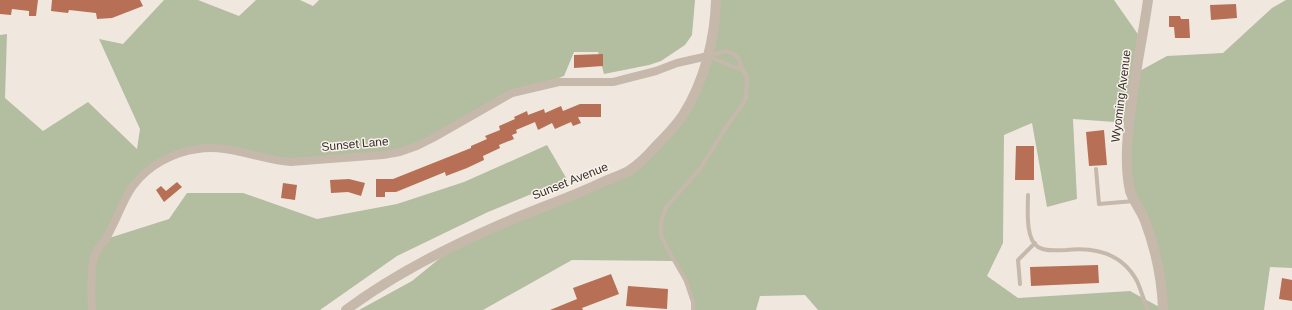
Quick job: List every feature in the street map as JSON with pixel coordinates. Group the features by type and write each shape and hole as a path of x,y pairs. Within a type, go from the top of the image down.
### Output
{"street":[{"name":"Sunset Avenue","path":"346,310 412,268 456,245 499,225 578,194 630,170 661,141 683,116 698,85 708,56 713,30 716,0"},
{"name":"Wyoming Avenue","path":"1148,0 1133,91 1127,144 1128,170 1130,192 1144,218 1152,242 1160,274 1163,310"},
{"name":"Sunset Lane","path":"92,310 92,275 96,253 105,240 133,186 145,174 169,157 198,148 224,148 279,161 291,162 383,155 400,152 427,141 512,93 559,82 613,82 677,63 708,56"}],"lane":[{"path":"693,310 693,302 686,281 661,235 661,222 666,207 700,169 746,99 746,77 739,59 734,54 727,51 708,56"},
{"path":"708,56 742,70"},
{"path":"1096,169 1099,204 1135,201"},
{"path":"1028,195 1030,234 1037,247 1044,250 1054,251 1079,248 1095,250 1107,253 1118,259 1129,269 1137,281 1148,310"},
{"path":"1020,284 1018,260 1035,243"}],"green space":[{"path":"164,0 198,0 239,16 256,0 300,0 313,6 319,0 695,0 692,35 685,45 661,61 649,65 604,74 598,52 574,52 564,76 541,85 512,93 400,152 291,162 224,148 169,157 133,186 106,239 169,219 187,193 243,193 317,219 397,204 464,182 547,145 568,181 488,212 397,256 320,310 0,310 0,35 7,34 5,98 43,131 88,102 137,149 140,129 99,39 123,44"},
{"path":"716,0 1114,0 1142,40 1136,73 1167,56 1223,53 1272,8 1286,0 1292,0 1292,268 1270,267 1264,310 818,310 805,295 760,296 756,310 693,310 693,302 675,261 572,260 483,310 359,310 412,281 456,245 630,170 666,136 698,85","holes":["1073,119 1129,123 1130,192 1159,267 1163,309 1130,291 1018,298 987,276 1003,243 1004,135 1032,123 1047,207 1077,199"]}],"building":[{"path":"0,0 38,0 36,16 29,16 29,11 12,9 11,15 0,14"},
{"path":"52,0 140,0 143,6 112,18 97,19 96,13 69,10 68,13 51,11"},
{"path":"1236,4 1237,18 1211,20 1210,5"},
{"path":"1169,16 1180,16 1181,19 1189,19 1190,38 1175,38 1174,27 1169,27"},
{"path":"603,54 603,66 574,68 574,55"},
{"path":"580,104 601,104 601,117 578,117 581,123 573,126 571,122 555,129 552,123 538,130 535,122 516,130 517,133 512,135 514,139 499,145 500,148 483,156 484,160 446,176 445,172 396,192 385,192 385,197 376,197 376,179 393,179 471,148 471,146 487,139 485,136 500,130 499,126 515,119 514,117 527,111 528,115 544,109 545,113 561,106 563,111"},
{"path":"1104,130 1107,165 1089,166 1086,132"},
{"path":"1016,146 1034,146 1034,180 1015,180"},
{"path":"349,179 365,183 361,196 348,192 331,193 330,180"},
{"path":"177,182 182,187 164,202 156,190 161,186 166,191"},
{"path":"283,183 297,185 295,200 281,198"},
{"path":"1098,265 1099,283 1031,286 1030,267"},
{"path":"611,274 619,294 582,308 583,310 550,310 577,299 573,288"},
{"path":"1282,278 1292,280 1292,301 1279,299"},
{"path":"628,286 668,289 667,309 626,306"}]}
